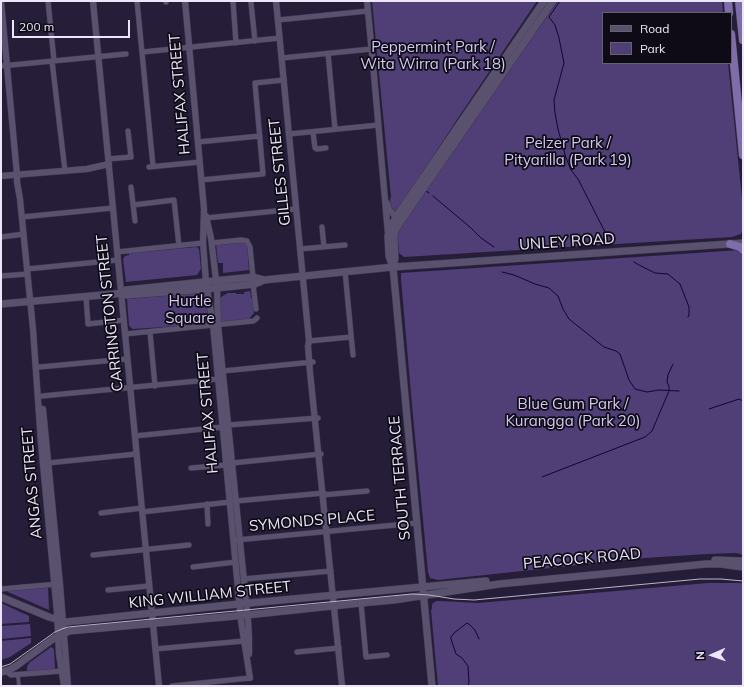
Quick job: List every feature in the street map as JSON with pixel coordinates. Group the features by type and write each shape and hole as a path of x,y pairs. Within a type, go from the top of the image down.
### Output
{"highway":[{"path":"728,1 729,12"},
{"path":"739,1 743,35"},
{"path":"743,45 738,43 732,47 741,112 743,155"},
{"path":"730,244 740,247 743,250"}],"main road":[{"path":"528,31 544,1"},
{"path":"388,236 390,228 398,219 528,31 552,1"},
{"name":"SOUTH TERRACE","path":"393,267 395,257 394,237 398,219"},
{"name":"SOUTH TERRACE","path":"388,236 389,256 393,267 432,686"},
{"name":"UNLEY ROAD","path":"1,304 121,293 126,290 207,285 393,267 743,243"},
{"name":"PEACOCK ROAD","path":"423,591 499,584 547,577 705,560 743,561"},
{"name":"PEACOCK ROAD","path":"547,577 706,564 743,567"},
{"name":"KING WILLIAM STREET","path":"2,597 60,621 68,622 334,596 423,591"},
{"name":"KING WILLIAM STREET","path":"61,634 71,630 394,600 423,591"},
{"path":"3,671 16,666 61,634"}],"street":[{"name":"ANGAS STREET","path":"1,1 4,66 24,234 33,329 41,443 58,584"},
{"path":"48,1 57,107 65,171"},
{"name":"CARRINGTON STREET","path":"93,1 159,686"},
{"path":"137,1 151,166 200,162"},
{"name":"HALIFAX STREET","path":"185,1 204,209 212,243 216,284 216,325 228,464 233,502 236,562 244,615"},
{"path":"233,1 236,42"},
{"name":"GILLES STREET","path":"276,1 309,341 308,346 313,379 324,494 325,525 327,531 334,596 342,686"},
{"name":"SOUTH TERRACE","path":"367,1 388,236"},
{"path":"251,4 255,41"},
{"path":"278,20 368,11"},
{"path":"142,52 280,38"},
{"path":"282,58 371,48"},
{"path":"328,53 335,129"},
{"path":"4,66 126,54"},
{"path":"201,180 263,174 255,83 284,80"},
{"path":"289,134 378,125"},
{"path":"1,176 87,169 131,157 128,131"},
{"path":"313,132 315,148 326,148"},
{"path":"198,142 260,136"},
{"path":"131,188 134,221"},
{"path":"133,205 174,200 179,246"},
{"name":"SOUTH TERRACE","path":"385,200 390,210 398,219"},
{"path":"22,217 113,208"},
{"name":"HALIFAX STREET","path":"204,209 203,243 207,285 216,325"},
{"path":"206,218 296,209"},
{"path":"322,227 324,247"},
{"path":"1,236 24,234"},
{"path":"212,243 241,240 247,241 250,247 256,309"},
{"path":"117,252 203,243"},
{"path":"300,249 345,245"},
{"path":"1,276 27,271 118,260"},
{"path":"345,271 354,355"},
{"path":"86,296 88,324 124,320"},
{"path":"125,334 253,321 257,318"},
{"name":"ANGAS STREET","path":"33,329 37,348 42,396 61,634"},
{"path":"150,332 154,386"},
{"path":"309,341 351,337"},
{"path":"39,367 127,359"},
{"path":"220,371 311,363"},
{"name":"HALIFAX STREET","path":"220,371 218,379 225,426"},
{"path":"42,396 218,379"},
{"path":"135,436 316,418"},
{"path":"48,463 136,454"},
{"path":"191,468 320,454"},
{"path":"101,513 367,491"},
{"path":"207,504 208,524"},
{"name":"SYMONDS PLACE","path":"236,540 417,523"},
{"name":"HALIFAX STREET","path":"236,540 244,579 243,604"},
{"path":"93,555 189,545"},
{"path":"193,567 236,562"},
{"path":"244,579 331,571"},
{"path":"1,590 58,584"},
{"path":"108,590 149,586"},
{"path":"361,603 366,657 387,655"},
{"path":"244,615 244,641 251,686"},
{"path":"244,615 249,638 250,678"},
{"path":"61,634 66,659 68,686"},
{"path":"61,634 59,654 64,686"},
{"path":"155,649 244,641"},
{"path":"297,652 338,648"},
{"path":"62,671 66,659"},
{"path":"3,671 11,675 62,671"},
{"path":"18,676 19,686"},
{"path":"172,686 250,678"}],"green space":[{"name":"Peppermint Park / Wita Wirra (Park 18)","path":"372,1 537,1 396,213 391,211 391,197"},
{"name":"Pelzer Park / Pityarilla (Park 19)","path":"558,1 722,1 723,12 602,12 602,64 728,64 743,208 743,228 741,234 732,237 404,257 399,253 397,234 402,221"},
{"name":"Hurtle Square","path":"243,242 248,245 250,258 248,259 249,270 223,273 223,263 218,263 216,244"},
{"name":"Hurtle Square","path":"197,247 199,249 201,269 197,275 126,282 123,259 125,256 129,255 129,253"},
{"name":"Blue Gum Park / Kurangga (Park 20)","path":"740,250 743,254 743,555 736,553 644,558 438,580 430,578 428,572 412,405 401,273"},
{"name":"Hurtle Square","path":"250,291 251,298 253,299 254,313 249,319 220,322 219,299 227,293 244,294 244,292"},
{"name":"Hurtle Square","path":"205,292 210,322 209,324 133,329 129,325 127,299"},
{"path":"708,583 743,583 743,686 438,686 431,610 432,604 436,601 478,603"},
{"path":"48,587 49,610 8,592 8,591"},
{"path":"1,603 29,616 29,622 1,624"},
{"path":"30,624 31,636 1,639 1,626"},
{"path":"31,638 31,643 10,657 1,660 1,641"},
{"path":"51,647 54,650 55,669 27,672 29,663"}],"waterway":[{"path":"560,1 549,17 555,25 564,63 554,100 558,129 571,170 578,179 604,230 611,238"},
{"path":"433,196 481,238 494,247"},
{"path":"634,262 655,273 668,274 680,284 689,307 688,317"},
{"path":"502,272 549,288 558,296 569,319 604,347 620,354 629,380 635,389 647,392 659,390 679,391"},
{"path":"669,390 667,382 668,375 673,364"},
{"path":"542,477 645,437 652,431 669,391"},
{"path":"709,409 739,399 743,401"},
{"path":"468,686 468,666 462,658 456,654 451,637 467,623 475,630 479,639"}],"tram line":[{"path":"1,667 10,664 55,632 68,627 412,594 474,600 700,579 743,581"}]}
